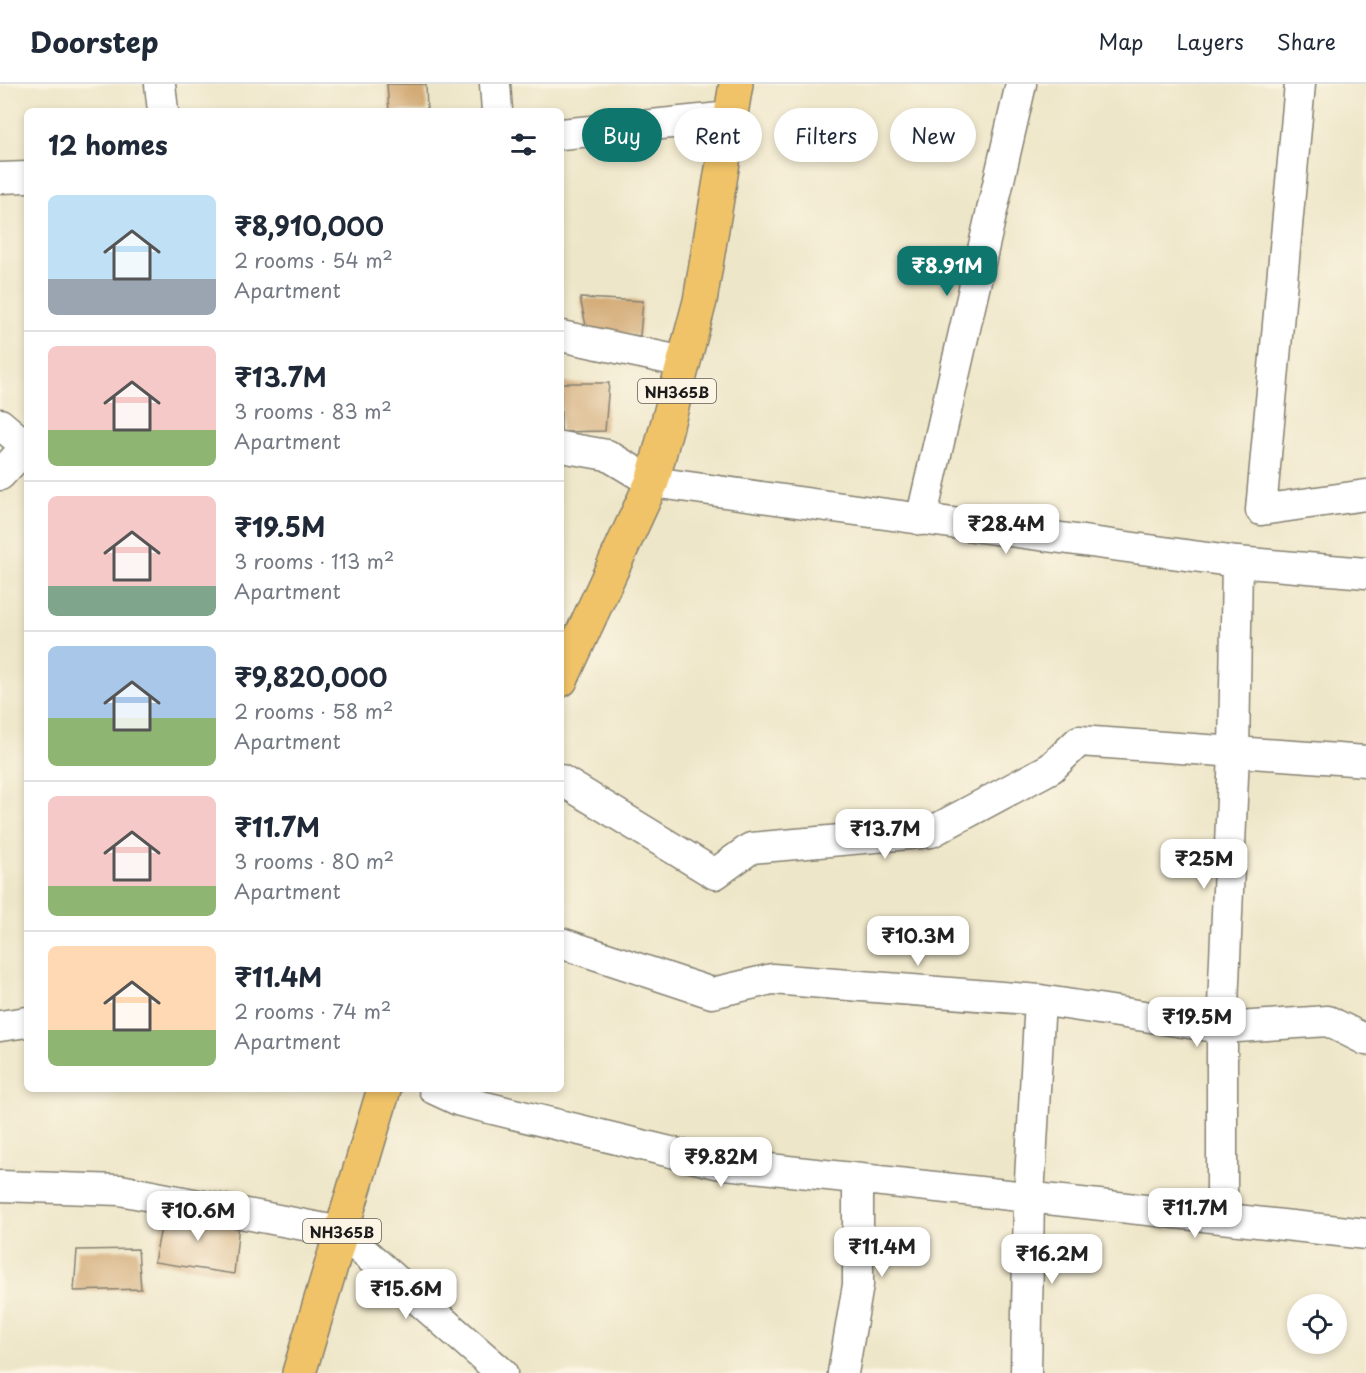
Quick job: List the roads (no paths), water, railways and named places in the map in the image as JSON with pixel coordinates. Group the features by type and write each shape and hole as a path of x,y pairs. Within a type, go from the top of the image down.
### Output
{"highway":[{"name":"NH365B","path":"732,108 736,84"},
{"name":"NH365B","path":"564,673 652,482 700,301 723,162"},
{"name":"NH365B","path":"299,1373 383,1092"}],"street":[{"path":"160,84 163,108"},
{"path":"495,84 496,108"},
{"path":"921,520 1021,84"},
{"path":"1299,84 1261,510 1366,495"},
{"path":"564,134 674,123"},
{"path":"0,178 24,177"},
{"path":"564,337 684,362"},
{"path":"0,424 24,444"},
{"path":"564,447 607,454 652,482 1237,562 1366,573"},
{"path":"0,475 24,448"},
{"path":"1222,1218 1222,1028 1234,753 1237,562"},
{"path":"564,782 715,874 751,848 931,832 1051,768 1079,741 1366,762"},
{"path":"564,944 712,993 772,979 1040,1000 1222,1028 1328,1021 1366,1040"},
{"path":"1026,1373 1029,1197 1040,1000"},
{"path":"0,1026 24,1022"},
{"path":"440,1092 460,1101 716,1163 1366,1234"},
{"path":"843,1373 858,1285 858,1179"},
{"path":"0,1186 120,1190 341,1232 502,1373"}]}
